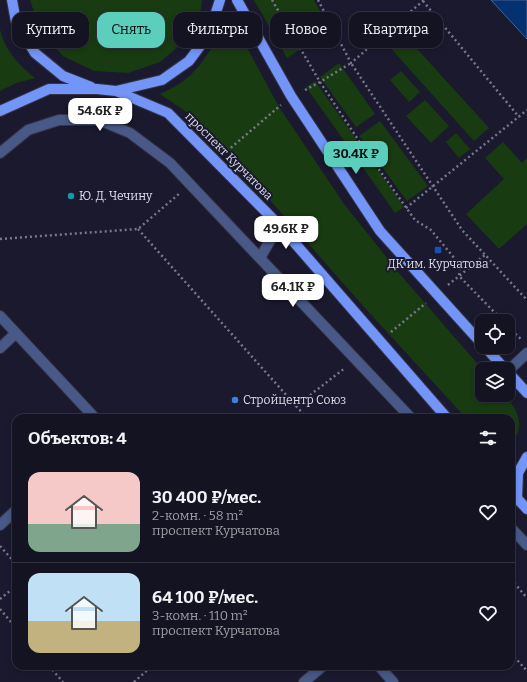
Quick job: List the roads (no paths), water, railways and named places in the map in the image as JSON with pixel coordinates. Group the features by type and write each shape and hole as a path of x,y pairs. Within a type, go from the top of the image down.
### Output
{"main road":[{"path":"12,0 16,22 34,53 63,76 97,89"},
{"path":"116,91 162,80 189,61 209,34 220,0"},
{"path":"237,0 291,96 380,231 475,336"},
{"path":"0,111 49,90 97,89"},
{"name":"проспект Курчатова","path":"97,89 116,91 168,113 279,225 444,414"},
{"path":"491,354 499,362"},
{"path":"515,380 527,393"},
{"path":"515,489 518,473 527,457"},
{"path":"515,495 527,509"}],"street":[{"path":"0,154 28,130 59,120 99,120 130,133 170,163 407,414"},
{"path":"260,258 279,225"},
{"path":"0,316 91,414"},
{"path":"0,348 16,333"},
{"path":"515,365 527,354"},
{"path":"0,525 12,514"},
{"path":"515,532 527,545"},
{"path":"304,682 318,670"},
{"path":"382,670 393,682"}],"water":[{"path":"491,0 527,0 527,39"}],"place":[{"name":"Ю. Д. Чечину","path":"71,196"},
{"name":"ДК им. Курчатова","path":"438,250"},
{"name":"Стройцентр Союз","path":"235,400"}]}
